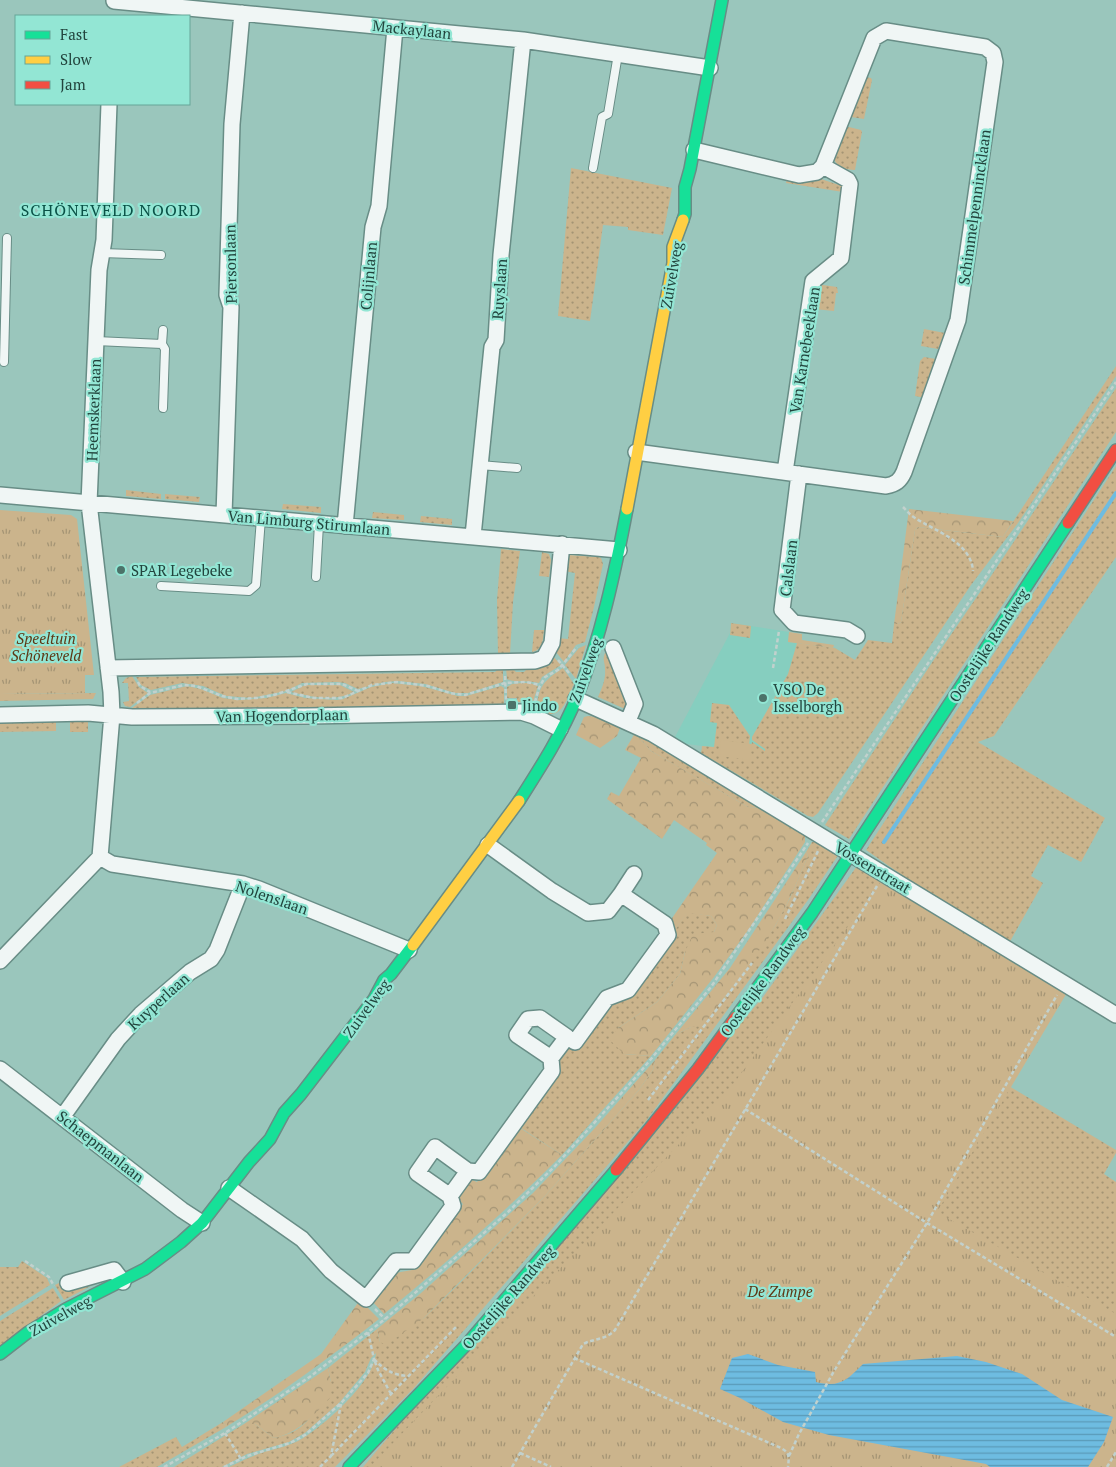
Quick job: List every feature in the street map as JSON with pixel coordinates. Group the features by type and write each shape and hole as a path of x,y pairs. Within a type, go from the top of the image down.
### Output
{"street":[{"name":"Zuivelweg","path":"0,1354 27,1333 66,1309 123,1282 145,1269 181,1242 202,1223 249,1162 270,1139 284,1113 301,1094 374,999 384,980 391,974 488,845 538,771 576,699 595,644 619,550 673,263 673,247 685,214 685,187 694,150 722,0"},
{"name":"Mackaylaan","path":"113,6 242,13 523,40 710,68"},
{"name":"Piersonlaan","path":"224,515 231,307 227,295 232,124 242,13"},
{"name":"Colijnlaan","path":"345,526 373,227 379,206 395,28"},
{"name":"Schimmelpennincklaan","path":"636,452 886,486 900,481 958,320 995,62 993,53 985,47 886,31 874,38 823,166"},
{"name":"Ruyslaan","path":"473,536 492,347 496,340 501,255 523,40"},
{"name":"Heemskerklaan","path":"100,857 116,715 108,668 89,503 99,270 104,240 109,105"},
{"path":"694,150 799,175 817,172 823,166"},
{"name":"Van Karnebeeklaan","path":"792,473 813,281 841,258 850,184 848,180 823,166"},
{"name":"Oostelijke Randweg","path":"349,1467 466,1346 591,1202 698,1070 812,913 1116,450"},
{"name":"Calslaan","path":"792,473 782,610 794,623 847,630 857,636"},
{"name":"Van Limburg Stirumlaan","path":"0,495 619,550"},
{"path":"108,668 535,661 544,658 552,643 562,544"},
{"path":"613,648 635,704 628,721"},
{"name":"Vossenstraat","path":"576,699 653,734 1116,1014"},
{"name":"Van Hogendorplaan","path":"0,714 88,713 116,715 308,716 521,712 534,716 560,729"},
{"path":"488,845 552,891 588,913 608,911 634,874"},
{"path":"0,961 100,857"},
{"name":"Nolenslaan","path":"100,857 112,864 243,884 409,950"},
{"name":"Kuyperlaan","path":"63,1116 118,1039 148,1008 190,972 211,959 217,950 243,884"},
{"path":"551,1058 517,1035 528,1019 540,1018 575,1042 607,998 628,990 668,935 665,924 621,894"},
{"path":"229,1188 302,1239 331,1271 366,1299 396,1261 413,1260 453,1206 450,1196 417,1173 435,1147 468,1171 479,1172 552,1071 551,1058 567,1036"},
{"name":"Schaepmanlaan","path":"0,1069 182,1210 202,1223"},
{"path":"450,1196 468,1171"},
{"name":"Zuivelweg","path":"68,1283 114,1270 123,1282"}],"lane":[{"path":"593,168 602,117 608,114 618,54"},
{"path":"4,362 2,325 7,238"},
{"path":"102,253 161,255"},
{"path":"163,330 162,344 165,349 163,408"},
{"path":"96,341 162,344"},
{"path":"480,465 516,468"},
{"path":"161,586 249,591 256,586 261,518"},
{"path":"316,577 319,524"}],"path":[{"path":"164,1467 224,1432 311,1376 368,1332 508,1212 556,1166 636,1077 712,987 820,835 1116,382"},
{"path":"903,507 914,517 956,542 966,553 973,566 973,571"},
{"path":"774,668 778,631"},
{"path":"534,716 535,699 540,685 546,677 563,665 579,645 595,644"},
{"path":"504,662 506,712"},
{"path":"287,692 314,698 342,698 372,685 397,682 428,686 450,693 465,695 505,683 526,682 540,685"},
{"path":"116,715 150,693 184,685 196,686 222,696 237,699 256,698 287,692 307,684 342,684 358,691"},
{"path":"780,925 785,918 820,835"},
{"path":"512,1467 582,1344 593,1339 608,1337 615,1330 880,880 895,881"},
{"path":"648,1100 757,956"},
{"path":"788,1467 789,1456 799,1434 830,1378 927,1223 1064,983"},
{"path":"745,1109 927,1223 1116,1337"},
{"path":"25,1261 49,1277 66,1309"},
{"path":"320,1467 461,1322"},
{"path":"368,1332 378,1370 391,1394"},
{"path":"574,1358 781,1448 787,1451 789,1456"},
{"path":"374,1359 383,1369 396,1376 408,1376"},
{"path":"224,1467 290,1442 305,1434 342,1402 368,1373 374,1359"},
{"path":"331,1456 342,1402"},
{"path":"224,1432 241,1459"},
{"path":"1107,1467 1116,1452"},
{"path":"520,1453 551,1467"}],"shaded area":[{"name":"VSO De Isselborgh","path":"731,623 789,632 788,642 839,650 769,793 701,753 702,746 687,744 675,737 730,633"}],"green space":[{"path":"866,77 872,80 864,119 851,117 850,115"},
{"path":"846,128 861,130 862,132 855,170 840,167 834,159"},
{"path":"571,168 672,188 663,235 628,230 628,227 603,225 590,321 558,316"},
{"path":"818,178 842,186 843,192 786,183 787,179 807,181"},
{"path":"819,286 837,287 838,293 836,293 834,311 814,309"},
{"path":"924,329 945,333 938,349 921,346"},
{"path":"924,357 936,359 925,398 915,396 920,361"},
{"path":"1116,366 1116,376 1018,523 971,585 818,813 813,817 808,816 701,753 702,746 714,747 717,723 710,722 712,703 729,705 750,736 749,746 751,746 752,742 765,751 765,749 752,740 752,737 788,674 797,643 835,648 855,660 868,640 892,643 894,624 901,622 915,530 918,527 1003,537"},
{"path":"1116,388 1116,432 849,839 825,825 933,661"},
{"path":"1116,466 1116,557 994,736 978,742 1105,818 1081,862 1048,845 1031,876 1043,883 1008,945 907,883 909,880 866,850"},
{"path":"126,490 161,494 161,499 126,496"},
{"path":"165,494 200,497 199,502 165,499"},
{"path":"283,504 321,507 321,513 282,509"},
{"path":"909,509 1013,521 1003,537 918,527 915,530 901,622 894,624"},
{"name":"Speeltuin Schöneveld","path":"0,510 71,515 77,519 94,675 85,675 85,693 0,694"},
{"path":"373,512 404,515 404,520 372,518"},
{"path":"421,516 452,519 452,525 420,522"},
{"path":"501,549 520,551 513,602 510,654 498,654 497,600"},
{"path":"542,552 549,554 551,560 549,577 539,576"},
{"path":"568,555 598,557 601,558 603,564 585,642 576,645 564,662 556,652 557,638 568,639 575,573 564,571"},
{"path":"731,623 751,626 750,638 730,635"},
{"path":"534,630 544,630 543,641 540,647 532,652"},
{"path":"789,632 802,634 802,640 834,645 833,648 788,642"},
{"path":"586,645 576,679 565,665 579,648"},
{"path":"607,652 628,700 625,709 598,697 604,680 604,657"},
{"path":"553,656 561,665 542,677 539,683 507,679 506,667 511,667 516,672 524,672 529,667"},
{"path":"499,668 503,668 503,682 468,693 455,693 425,684 398,681 385,682 358,689 345,683 337,682 302,683 286,691 251,698 226,696 203,686 182,683 151,690 141,685 136,677 495,672"},
{"path":"563,668 574,684 565,704 561,709 552,714 536,711 540,690 543,685 550,677"},
{"path":"132,676 139,687 148,693 130,707 125,706 123,702 129,701 128,683 122,683 126,678"},
{"path":"392,683 421,686 458,696 466,696 501,686 504,688 504,708 132,711 132,708 150,695 187,686 201,689 223,698 238,700 266,698 286,693 305,698 337,700 371,687"},
{"path":"530,683 538,686 533,702 517,702 517,698 507,698 507,687 512,684"},
{"path":"305,685 340,685 354,692 331,698 291,692"},
{"path":"96,693 93,699 0,701 0,694"},
{"path":"584,717 598,717 620,728 617,736 600,748 576,735"},
{"path":"70,719 88,719 88,732 70,732"},
{"path":"56,720 56,731 0,732 0,721"},
{"path":"635,733 763,808 748,807 680,768 651,751"},
{"path":"635,733 651,751 748,807 763,808 805,834 805,842 749,929 714,977 651,1056 624,1054 610,1040 618,1028 657,1002 680,974 685,952 693,934 714,932 717,925 711,916 687,913 675,930 668,924 717,853 706,845 707,843 674,820 662,839 607,799 611,792 619,796 641,758 625,750"},
{"path":"721,740 752,744 750,760 720,756"},
{"path":"812,842 819,842 839,854 808,900 646,1121 413,1389 335,1467 229,1467 261,1453 298,1441 320,1426 357,1390 373,1365 376,1353 371,1358 365,1372 339,1403 305,1433 289,1442 247,1454 222,1467 174,1467 244,1424 255,1424 274,1438 286,1435 303,1425 315,1411 331,1382 328,1368 377,1329 380,1342 424,1318 464,1279 544,1197 638,1091 653,1070 655,1060 675,1035 691,1027 723,1000 775,926 790,898 808,856 806,852"},
{"path":"806,852 808,856 784,909 749,965 702,1026 691,1027 675,1035 730,968"},
{"name":"De Zumpe","path":"857,866 1058,985 1009,1086 1116,1150 1104,1174 1116,1182 1116,1467 363,1467 763,997"},
{"name":"De Zumpe","path":"881,881 1068,991 937,1212 1116,1314 1116,1467 370,1467 724,1097"},
{"path":"687,912 711,916 717,925 714,932 685,952 680,974 657,1002 618,1028 624,1054 651,1056 562,1155 518,1126 566,1046 573,1050 611,1000 627,995 675,932"},
{"path":"655,1060 653,1070 638,1091 544,1197 424,1318 386,1345 380,1342 377,1329 421,1293 533,1193 594,1129"},
{"path":"517,1126 562,1155 475,1236 384,1314 372,1301 395,1273 412,1270 463,1204 457,1198 470,1179 477,1182"},
{"path":"22,1261 47,1278 50,1285 0,1316 0,1267 18,1267"},
{"path":"106,1278 64,1300 55,1285 63,1281"},
{"path":"53,1288 61,1301 0,1346 0,1321"},
{"path":"360,1300 379,1319 266,1402 226,1427 223,1422 321,1354"},
{"path":"328,1368 331,1382 331,1397 299,1428 274,1438 255,1424 244,1424"},
{"path":"223,1422 226,1427 157,1467 119,1467 176,1437 182,1447"}],"water":[{"path":"748,1354 778,1365 815,1372 816,1382 824,1384 842,1381 863,1364 957,1356 986,1362 1022,1374 1062,1400 1113,1417 1104,1442 1088,1467 990,1467 986,1464 829,1435 783,1422 720,1389 732,1358"}],"waterway":[{"path":"884,842 1116,493"}],"traffic: fast":[{"path":"683,220 685,214 685,187 722,0"},
{"path":"519,801 565,724 586,674 618,557 627,509"},
{"path":"736,1017 812,913 1068,523"},
{"path":"0,1354 27,1333 66,1309 145,1269 181,1242 202,1223 249,1162 270,1139 284,1113 301,1094 374,999 384,980 391,974 413,945"},
{"path":"349,1467 466,1345 616,1170"}],"traffic: slow":[{"path":"627,509 673,263 673,247 683,220"},
{"path":"413,945 519,801"}],"traffic: jam":[{"path":"1068,523 1116,450"},
{"path":"616,1170 698,1069 736,1017"}],"place":[{"name":"SPAR Legebeke","path":"121,570"},
{"name":"VSO De Isselborgh","path":"763,698"},
{"name":"Jindo","path":"512,705"}],"district":[{"name":"SCHÖNEVELD NOORD","path":"111,210"}]}
